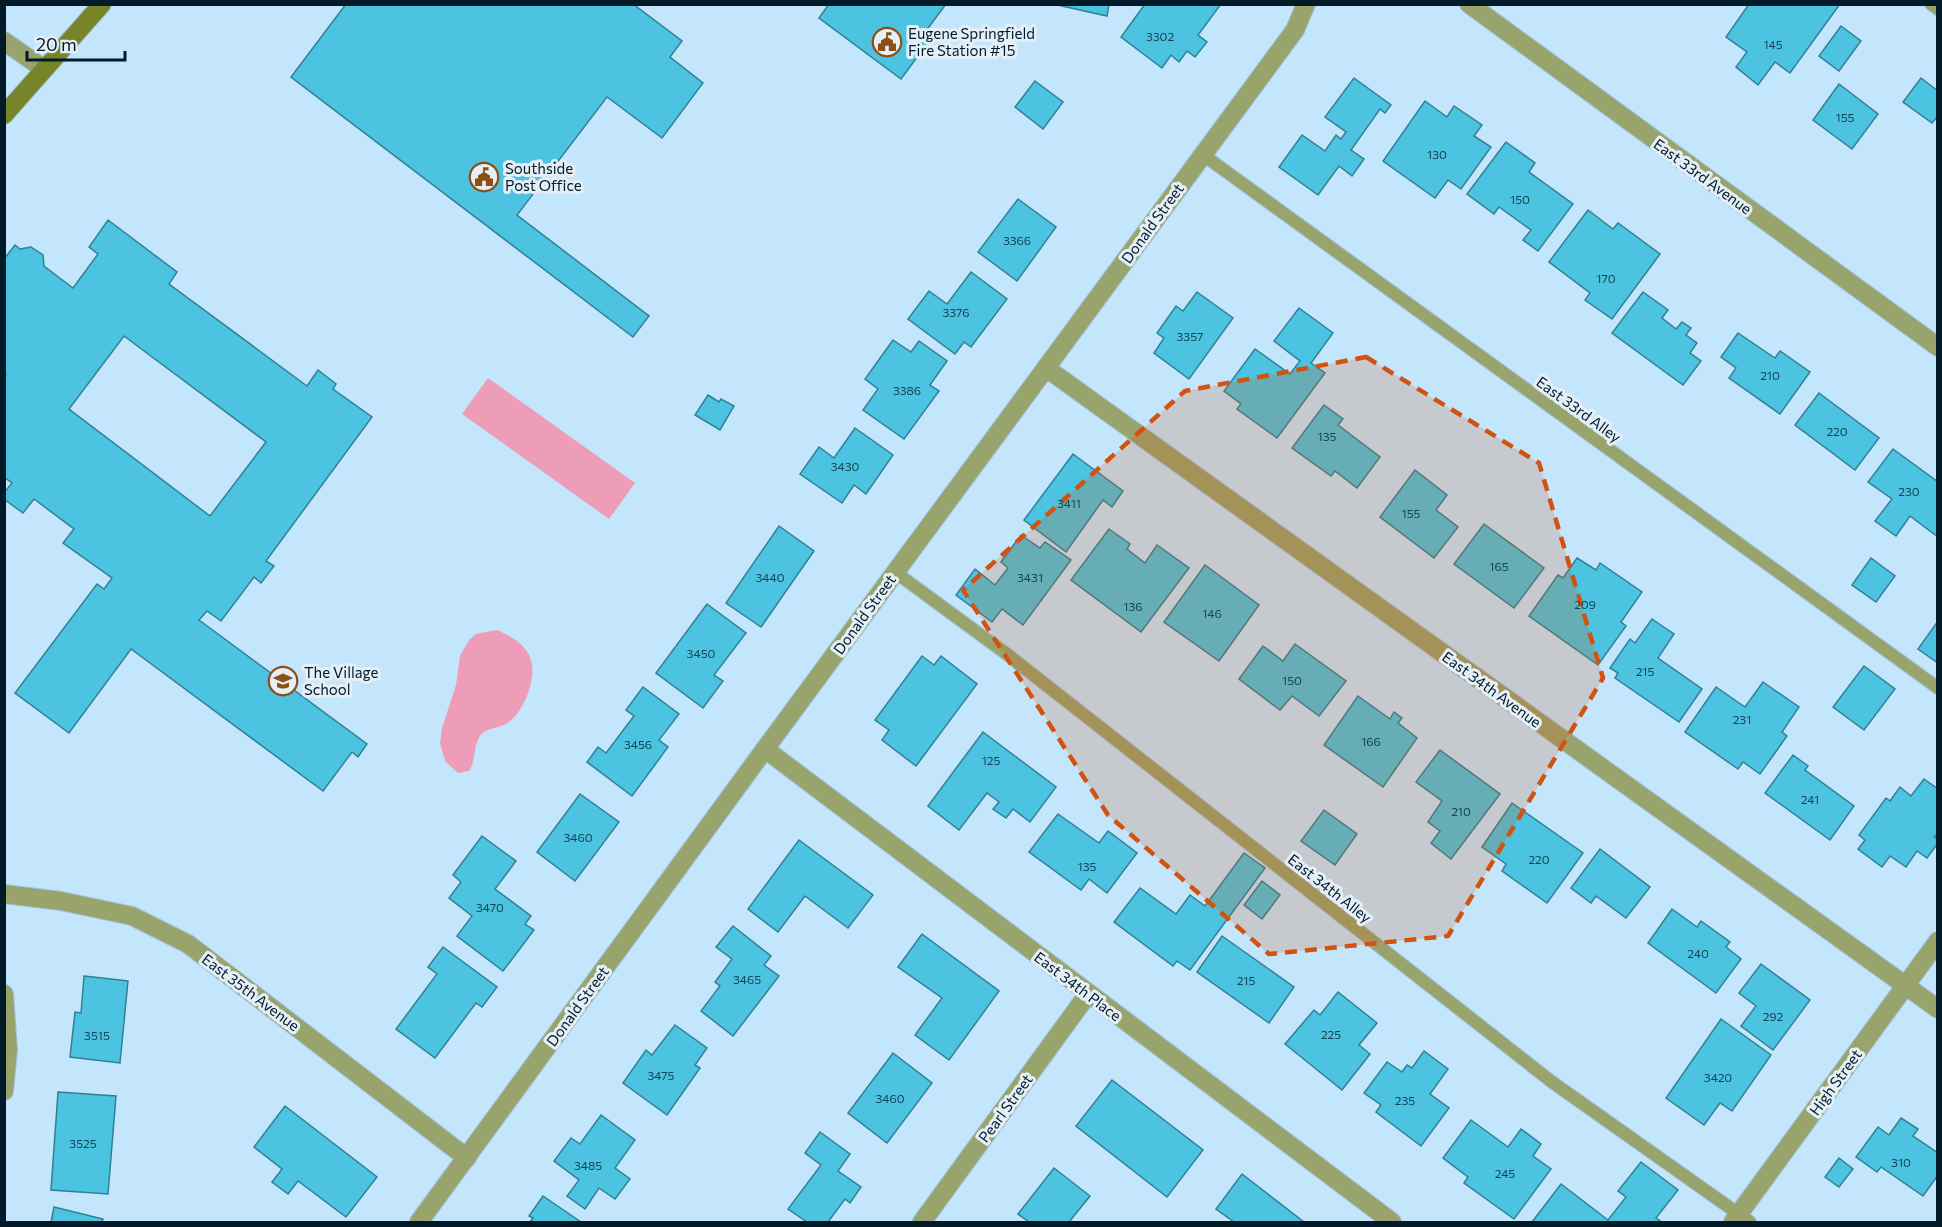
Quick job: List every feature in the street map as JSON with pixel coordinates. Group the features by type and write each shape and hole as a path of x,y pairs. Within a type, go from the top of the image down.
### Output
{"main road":[{"path":"4,115 102,4"}],"street":[{"name":"Donald Street","path":"419,1222 1295,30 1306,4"},
{"name":"East 33rd Avenue","path":"1469,4 1938,347"},
{"path":"4,41 44,69"},
{"name":"East 34th Avenue","path":"1046,368 1938,1009"},
{"name":"East 34th Place","path":"765,749 1392,1222"},
{"name":"East 35th Avenue","path":"4,894 61,901 132,916 188,944 467,1158"},
{"name":"High Street","path":"1740,1220 1938,941"},
{"path":"4,994 8,1050 4,1091"},
{"name":"Pearl Street","path":"922,1222 1088,994"}],"lane":[{"path":"1931,4 1938,9"},
{"name":"East 33rd Alley","path":"1202,154 1938,688"},
{"name":"East 34th Alley","path":"895,572 1008,655 1552,1082 1740,1220"}],"highlighted area":[{"path":"1366,357 1539,463 1603,678 1448,936 1269,954 1108,815 963,590 1185,391"}],"shaded area":[{"path":"488,378 635,483 609,519 462,414"},
{"path":"497,630 517,641 524,648 532,664 531,684 515,717 483,733 478,740 469,771 458,773 445,761 440,743 442,728 456,685 460,656 469,640 476,634"}],"building":[{"name":"Southside Post Office","path":"346,4 633,4 682,41 670,57 703,83 662,138 607,97 517,215 649,316 633,337 291,77"},
{"name":"Eugene Springfield Fire Station #15","path":"829,4 946,4 920,39 927,44 901,79 819,18"},
{"path":"1053,4 1109,4 1107,16"},
{"path":"1145,4 1221,4 1198,35 1207,42 1195,57 1187,51 1179,62 1171,55 1162,68 1121,37"},
{"path":"1749,4 1840,4 1790,73 1775,62 1758,85 1736,67 1747,52 1726,37"},
{"path":"1841,26 1861,41 1839,71 1819,56"},
{"path":"1354,78 1391,105 1385,113 1380,109 1351,150 1364,159 1352,176 1339,166 1318,195 1279,167 1302,135 1325,151 1336,135 1341,139 1346,132 1325,117"},
{"path":"1921,78 1938,91 1938,116 1932,123 1903,102"},
{"path":"1035,81 1063,102 1043,129 1015,107"},
{"path":"1839,84 1878,114 1852,149 1813,120"},
{"path":"1425,101 1447,117 1454,106 1482,125 1474,136 1491,147 1461,189 1448,180 1435,198 1383,161"},
{"path":"1506,142 1535,163 1529,172 1573,204 1538,251 1523,240 1531,230 1499,207 1494,214 1467,194"},
{"path":"1018,199 1056,227 1017,281 978,252"},
{"path":"1588,210 1613,229 1618,223 1660,254 1612,319 1585,300 1590,293 1549,262"},
{"name":"The Village School","path":"108,220 177,272 169,284 307,386 318,370 336,384 333,389 372,417 266,561 274,566 261,583 254,577 221,621 207,611 199,620 367,744 358,757 352,752 323,791 131,649 69,733 15,693 97,584 104,589 112,578 63,543 74,529 34,499 23,513 4,499 4,493 12,483 4,477 4,376 6,374 4,373 4,259 15,245 20,249 31,247 43,255 44,266 73,288 98,254 89,247","holes":["124,336 266,442 210,516 69,409"]},
{"path":"971,272 1007,299 971,347 964,342 955,354 908,319 929,291 947,304"},
{"path":"1197,292 1233,318 1189,379 1154,353 1164,338 1157,333 1176,306 1183,311"},
{"path":"1643,292 1668,310 1662,318 1676,329 1682,322 1691,328 1686,335 1697,343 1690,353 1701,361 1683,385 1612,333"},
{"path":"1299,308 1333,333 1311,363 1325,373 1277,438 1237,409 1241,404 1224,391 1255,349 1290,374 1300,361 1274,341"},
{"path":"1738,333 1775,358 1780,351 1810,372 1780,414 1729,378 1736,368 1721,357"},
{"path":"893,340 911,352 919,341 947,361 930,385 939,391 904,439 863,410 878,389 865,379"},
{"path":"1819,393 1879,438 1855,470 1795,425"},
{"path":"708,395 719,402 721,399 734,406 720,430 695,415"},
{"path":"1324,405 1343,419 1338,425 1380,457 1357,488 1335,471 1331,476 1292,448"},
{"path":"855,428 893,455 866,494 854,485 842,503 800,474 819,447 834,458"},
{"path":"1893,449 1938,482 1938,537 1910,516 1896,536 1875,521 1892,499 1868,482"},
{"path":"1073,454 1123,491 1112,507 1103,500 1066,552 1024,520"},
{"path":"1415,470 1447,495 1436,510 1458,527 1434,558 1380,517"},
{"path":"1484,524 1544,568 1514,608 1454,564"},
{"path":"779,526 814,551 761,627 726,603"},
{"path":"1109,529 1130,544 1127,549 1145,563 1157,545 1189,568 1141,632 1071,580"},
{"path":"1021,535 1040,548 1045,542 1071,560 1023,625 1002,609 992,622 956,595 975,569 995,585 1008,568 1001,562"},
{"path":"1577,558 1596,570 1600,563 1642,592 1621,622 1626,626 1598,665 1529,616 1558,575 1563,578"},
{"path":"1871,558 1895,576 1876,602 1852,585"},
{"path":"1205,565 1259,605 1219,661 1164,622"},
{"path":"707,604 746,633 714,675 723,681 703,708 656,673"},
{"path":"1652,619 1674,634 1658,658 1702,689 1679,722 1615,678 1618,673 1610,668 1630,639 1635,643"},
{"path":"1938,621 1938,663 1918,649"},
{"path":"1295,644 1346,681 1319,716 1292,696 1280,710 1239,679 1263,646 1283,661"},
{"path":"922,656 934,665 941,656 977,684 916,766 882,740 889,730 875,720"},
{"path":"1864,666 1895,689 1864,730 1833,707"},
{"path":"1763,682 1799,707 1782,732 1787,736 1760,774 1743,762 1738,769 1685,732 1716,687 1745,707"},
{"path":"643,687 679,714 659,740 668,747 632,796 587,762 598,747 606,753 634,716 626,710"},
{"path":"1358,696 1390,719 1394,712 1402,718 1398,723 1417,738 1383,787 1324,745"},
{"path":"983,732 1056,787 1030,822 1013,809 1006,818 993,809 999,802 987,793 959,830 928,806"},
{"path":"1440,750 1500,794 1451,859 1431,843 1440,831 1428,822 1442,801 1416,782"},
{"path":"1793,755 1808,766 1805,770 1854,806 1830,840 1765,793"},
{"path":"1924,779 1938,789 1938,833 1934,837 1938,839 1938,843 1927,858 1917,851 1906,867 1890,856 1882,867 1858,849 1865,840 1859,835 1886,798 1890,801 1900,787 1911,796"},
{"path":"580,794 619,822 575,881 537,852"},
{"path":"1512,803 1583,853 1547,903 1502,871 1506,864 1482,847"},
{"path":"1324,810 1357,834 1335,865 1301,841"},
{"path":"1058,814 1099,843 1108,831 1137,853 1107,893 1089,879 1081,890 1029,852"},
{"path":"482,836 516,861 495,889 531,916 525,924 534,930 503,971 457,936 472,916 449,898 461,882 453,875"},
{"path":"799,840 873,895 848,928 805,896 778,932 748,909"},
{"path":"1600,849 1650,887 1626,918 1596,896 1591,903 1571,888"},
{"path":"1244,853 1265,868 1190,970 1177,961 1173,966 1114,922 1140,888 1176,914 1190,895 1205,906"},
{"path":"1262,881 1280,895 1262,919 1244,905"},
{"path":"1672,909 1697,927 1701,921 1730,942 1726,947 1741,959 1716,993 1648,943"},
{"path":"733,926 771,956 764,965 779,976 733,1036 701,1011 720,986 715,982 732,959 716,947"},
{"path":"922,934 999,991 949,1060 915,1035 942,998 898,967"},
{"path":"1222,936 1294,987 1269,1023 1197,972"},
{"path":"443,947 497,987 482,1007 476,1003 435,1058 396,1029 437,974 428,967"},
{"path":"1761,964 1810,1000 1773,1050 1741,1026 1756,1006 1739,993"},
{"path":"84,976 128,981 120,1063 70,1057 75,1012 81,1013"},
{"path":"1338,992 1377,1023 1359,1045 1370,1054 1342,1090 1285,1044 1314,1010 1320,1015"},
{"path":"1721,1019 1771,1055 1732,1111 1720,1103 1704,1125 1666,1098"},
{"path":"675,1025 707,1048 695,1065 700,1068 667,1115 623,1083 646,1050 652,1055"},
{"path":"1424,1051 1448,1069 1430,1094 1449,1108 1421,1146 1376,1112 1381,1105 1364,1093 1387,1062 1402,1072 1407,1065 1412,1068"},
{"path":"893,1053 932,1083 887,1143 848,1113"},
{"path":"1112,1080 1203,1150 1167,1197 1076,1126"},
{"path":"58,1092 116,1096 108,1194 51,1190"},
{"path":"285,1106 377,1177 346,1217 298,1181 288,1194 272,1182 282,1169 254,1147"},
{"path":"601,1115 635,1140 615,1168 630,1179 615,1199 599,1188 585,1209 567,1196 579,1180 554,1161 571,1138 580,1144"},
{"path":"1901,1118 1918,1129 1913,1136 1938,1153 1938,1175 1923,1196 1881,1167 1877,1172 1856,1157 1878,1127 1889,1135"},
{"path":"1471,1120 1508,1147 1521,1129 1541,1144 1533,1156 1551,1169 1514,1219 1464,1183 1468,1177 1443,1158"},
{"path":"820,1132 850,1154 838,1171 861,1187 850,1203 845,1199 828,1222 807,1222 788,1209 821,1165 805,1153"},
{"path":"1839,1158 1853,1169 1839,1187 1825,1177"},
{"path":"1641,1162 1678,1190 1656,1218 1662,1222 1532,1222 1561,1184 1608,1220 1626,1197 1618,1191"},
{"path":"1054,1168 1090,1196 1069,1222 1029,1222 1018,1214"},
{"path":"1242,1174 1304,1222 1234,1222 1216,1209"},
{"path":"543,1196 581,1222 530,1222 533,1218 529,1216"},
{"path":"54,1207 103,1219 102,1222 51,1222"}],"place":[{"name":"Eugene Springfield Fire Station #15","path":"887,42"},
{"name":"Southside Post Office","path":"484,177"},
{"name":"The Village School","path":"283,681"}]}
